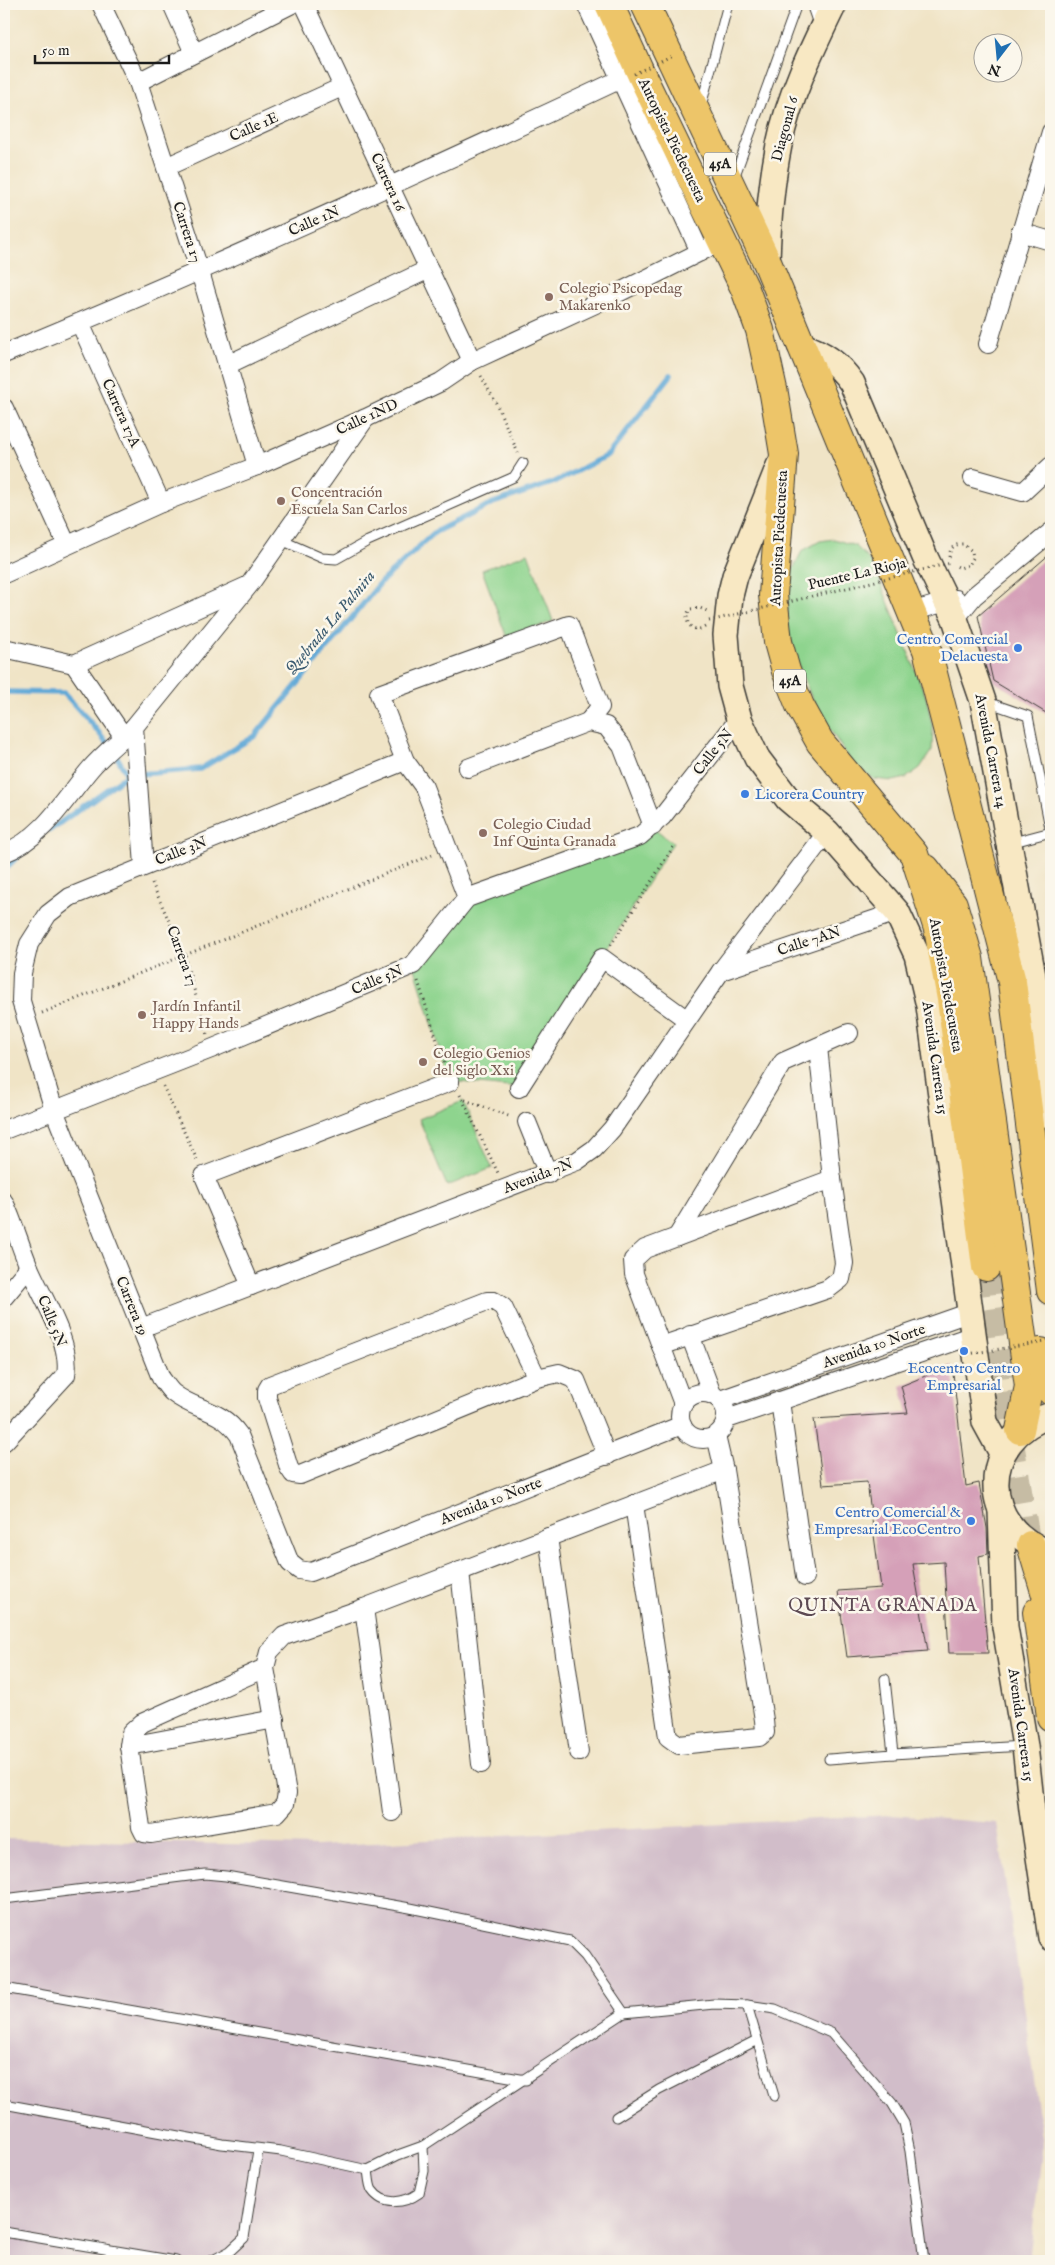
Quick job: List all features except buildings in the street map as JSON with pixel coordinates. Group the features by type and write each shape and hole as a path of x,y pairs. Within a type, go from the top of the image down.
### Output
{"highway":[{"name":"Autopista Piedecuesta","path":"609,4 638,69 711,247 745,289 760,330 784,454 774,595 776,626 786,672 800,706 820,742 914,854 938,929 951,999 986,1267"},
{"name":"45A","path":"645,4 674,61 698,118 766,262 927,650 1012,982 1051,1291"},
{"path":"973,831 971,900 990,997 1045,1383 1051,1391"},
{"path":"914,854 953,904 969,958 1029,1386 1020,1430"},
{"path":"1042,1554 1047,1598 1044,1622 1051,1717"}],"street":[{"name":"Carrera 17","path":"101,4 138,82 200,272 257,466"},
{"path":"172,4 194,53"},
{"path":"138,82 292,4"},
{"name":"Carrera 16","path":"304,4 472,361"},
{"path":"586,4 627,76 711,247"},
{"name":"Diagonal 6","path":"766,262 769,203 779,143 801,73 834,4"},
{"name":"Calle 1N","path":"4,354 200,272 391,188 627,76"},
{"name":"Calle 1E","path":"166,167 342,87"},
{"path":"988,344 1051,132"},
{"path":"1020,232 1051,241"},
{"name":"Calle 1ND","path":"4,574 161,503 257,466 366,418 441,382 472,361 604,300 711,247"},
{"path":"227,365 429,269"},
{"name":"Carrera 17A","path":"80,323 161,503"},
{"name":"Avenida Carrera 14","path":"800,345 822,352 840,366 852,383 925,557 951,610 983,701 1034,976 1051,1116"},
{"path":"4,408 67,545"},
{"path":"4,853 14,850 38,832 93,766 125,735 250,584 366,418"},
{"name":"Avenida Carrera 15","path":"784,454 735,576 730,596 726,635 730,686 739,719 758,758 788,799 826,832 897,912 917,955 929,1006 971,1334 985,1422 1002,1453"},
{"path":"974,478 1023,492 1051,466"},
{"path":"911,612 951,610 974,596 1051,532"},
{"path":"4,648 74,664 250,584"},
{"path":"467,898 424,787 405,761 379,694 569,626 600,707 588,722 468,768"},
{"path":"74,664 125,735 136,762 144,866"},
{"name":"Calle 5N","path":"4,1130 211,1049 413,965 467,898 640,836 653,826 739,719"},
{"path":"588,722 606,726 622,746 653,826"},
{"name":"Calle 3N","path":"21,1001 22,973 30,944 48,914 70,897 405,761"},
{"name":"Avenida 7N","path":"141,1328 548,1174 577,1161 594,1149 612,1129 686,1019 826,832"},
{"name":"Calle 7AN","path":"721,971 897,912"},
{"path":"519,1088 602,958 686,1019"},
{"name":"Carrera 19","path":"21,1001 54,1110 161,1378 172,1392 186,1401 215,1412 230,1422 239,1435 290,1563 299,1570"},
{"path":"677,1237 783,1062 849,1034"},
{"path":"661,1346 828,1289 841,1279 844,1263 832,1180 818,1048"},
{"path":"251,1286 204,1176 450,1082"},
{"path":"527,1122 548,1174"},
{"path":"683,1404 634,1274 633,1260 645,1249 832,1180"},
{"name":"Calle 5N","path":"4,1202 29,1267 60,1334 68,1362 66,1375 4,1442"},
{"path":"4,1297 29,1267"},
{"path":"537,1378 503,1307 494,1301 487,1301 270,1385 267,1398 289,1468 293,1474 300,1475 537,1378 559,1373 576,1380 607,1456"},
{"name":"Avenida 10 Norte","path":"716,1397 971,1334"},
{"name":"Avenida 10 Norte","path":"727,1419 971,1334"},
{"path":"690,1335 716,1397 725,1409 727,1419 723,1428 716,1436 706,1439 696,1438 687,1433 682,1425 680,1414 683,1404 690,1396 701,1393 716,1397"},
{"path":"780,1401 806,1577"},
{"path":"1042,1554 1015,1534 1001,1512 996,1492 996,1479 1002,1453 1020,1430 1034,1421 1051,1415"},
{"name":"Avenida 10 Norte","path":"299,1570 311,1572 682,1425"},
{"path":"634,1504 668,1737 672,1743 679,1745 759,1737 765,1732 764,1720 724,1470 716,1436"},
{"path":"265,1668 142,1722 131,1733 129,1746 141,1827 144,1833 151,1834 276,1813 286,1804 287,1793 265,1668 269,1652 284,1636 364,1608 724,1470"},
{"name":"Avenida Carrera 15","path":"1001,1512 1005,1627 1025,1746 1032,1810 1051,1938"},
{"path":"548,1537 579,1752"},
{"path":"460,1571 480,1764"},
{"path":"364,1608 392,1812"},
{"path":"129,1746 274,1719"}],"lane":[{"path":"698,118 728,4"},
{"path":"731,188 797,4"},
{"path":"811,4 820,32"},
{"path":"281,540 322,558 336,559 368,541 514,477 523,463"},
{"path":"983,701 1028,716 1051,832 1009,843"},
{"path":"885,1679 893,1754"},
{"path":"830,1759 1025,1746"},
{"path":"4,1899 205,1874 410,1908 570,1941 586,1956 624,2013"},
{"path":"4,1988 526,2080"},
{"path":"4,2104 258,2150 281,2151 368,2170 398,2155 423,2146 526,2080 624,2013 714,2004 747,2005 775,2009 832,2033 892,2103 904,2123 910,2151 924,2261"},
{"path":"747,2005 774,2096"},
{"path":"616,2117 659,2090 757,2040"},
{"path":"368,2170 372,2189 384,2199 393,2202 408,2200 419,2193 424,2171 423,2146"},
{"path":"211,2261 230,2251 244,2238 258,2150"},
{"path":"4,2232 176,2261"}],"path":[{"path":"627,76 674,61"},
{"path":"472,361 496,404 523,463"},
{"name":"Puente La Rioja","path":"713,624 710,615 705,610 695,607 688,612 687,620 693,628 701,629 706,627 709,621 951,563 960,568 969,565 973,555 968,546 957,544 951,549 948,555 954,572"},
{"path":"602,958 675,844"},
{"path":"25,1019 447,849"},
{"name":"Carrera 17","path":"144,866 184,955 211,1049"},
{"path":"156,1070 204,1176"},
{"path":"464,1100 527,1122"},
{"path":"971,1334 1051,1342"}],"shaded area":[{"path":"891,1815 997,1823 1043,2143 1029,2261 4,2261 4,1839 317,1846"}],"green space":[{"path":"834,539 856,546 873,564 926,697 933,729 932,750 920,768 906,778 893,781 874,779 853,765 815,706 798,665 787,625 789,577 802,551 820,541"},
{"path":"528,553 553,621 507,638 482,570"},
{"path":"654,828 673,843 518,1088 450,1081 414,965 468,900"},
{"path":"463,1101 492,1168 447,1186 419,1119"}],"waterway":[{"name":"Quebrada La Palmira","path":"50,830 127,775 200,769 255,736 381,582 435,532 493,503 555,482 608,455 671,375"},
{"path":"4,692 64,693 107,742 127,775"},
{"name":"Quebrada La Palmira","path":"4,870 22,852"}],"tunnel":[{"path":"986,1267 1004,1406 1029,1558"}],"place":[{"name":"Colegio Psicopedag Makarenko","path":"549,297"},
{"name":"Concentración Escuela San Carlos","path":"281,501"},
{"name":"Centro Comercial Delacuesta","path":"1018,648"},
{"name":"Licorera Country","path":"745,794"},
{"name":"Colegio Ciudad Inf Quinta Granada","path":"483,833"},
{"name":"Jardín Infantil Happy Hands","path":"142,1015"},
{"name":"Colegio Genios del Siglo Xxi","path":"423,1062"},
{"name":"Ecocentro Centro Empresarial","path":"964,1351"},
{"name":"Centro Comercial & Empresarial EcoCentro","path":"971,1521"}],"district":[{"name":"QUINTA GRANADA","path":"883,1606"}]}
